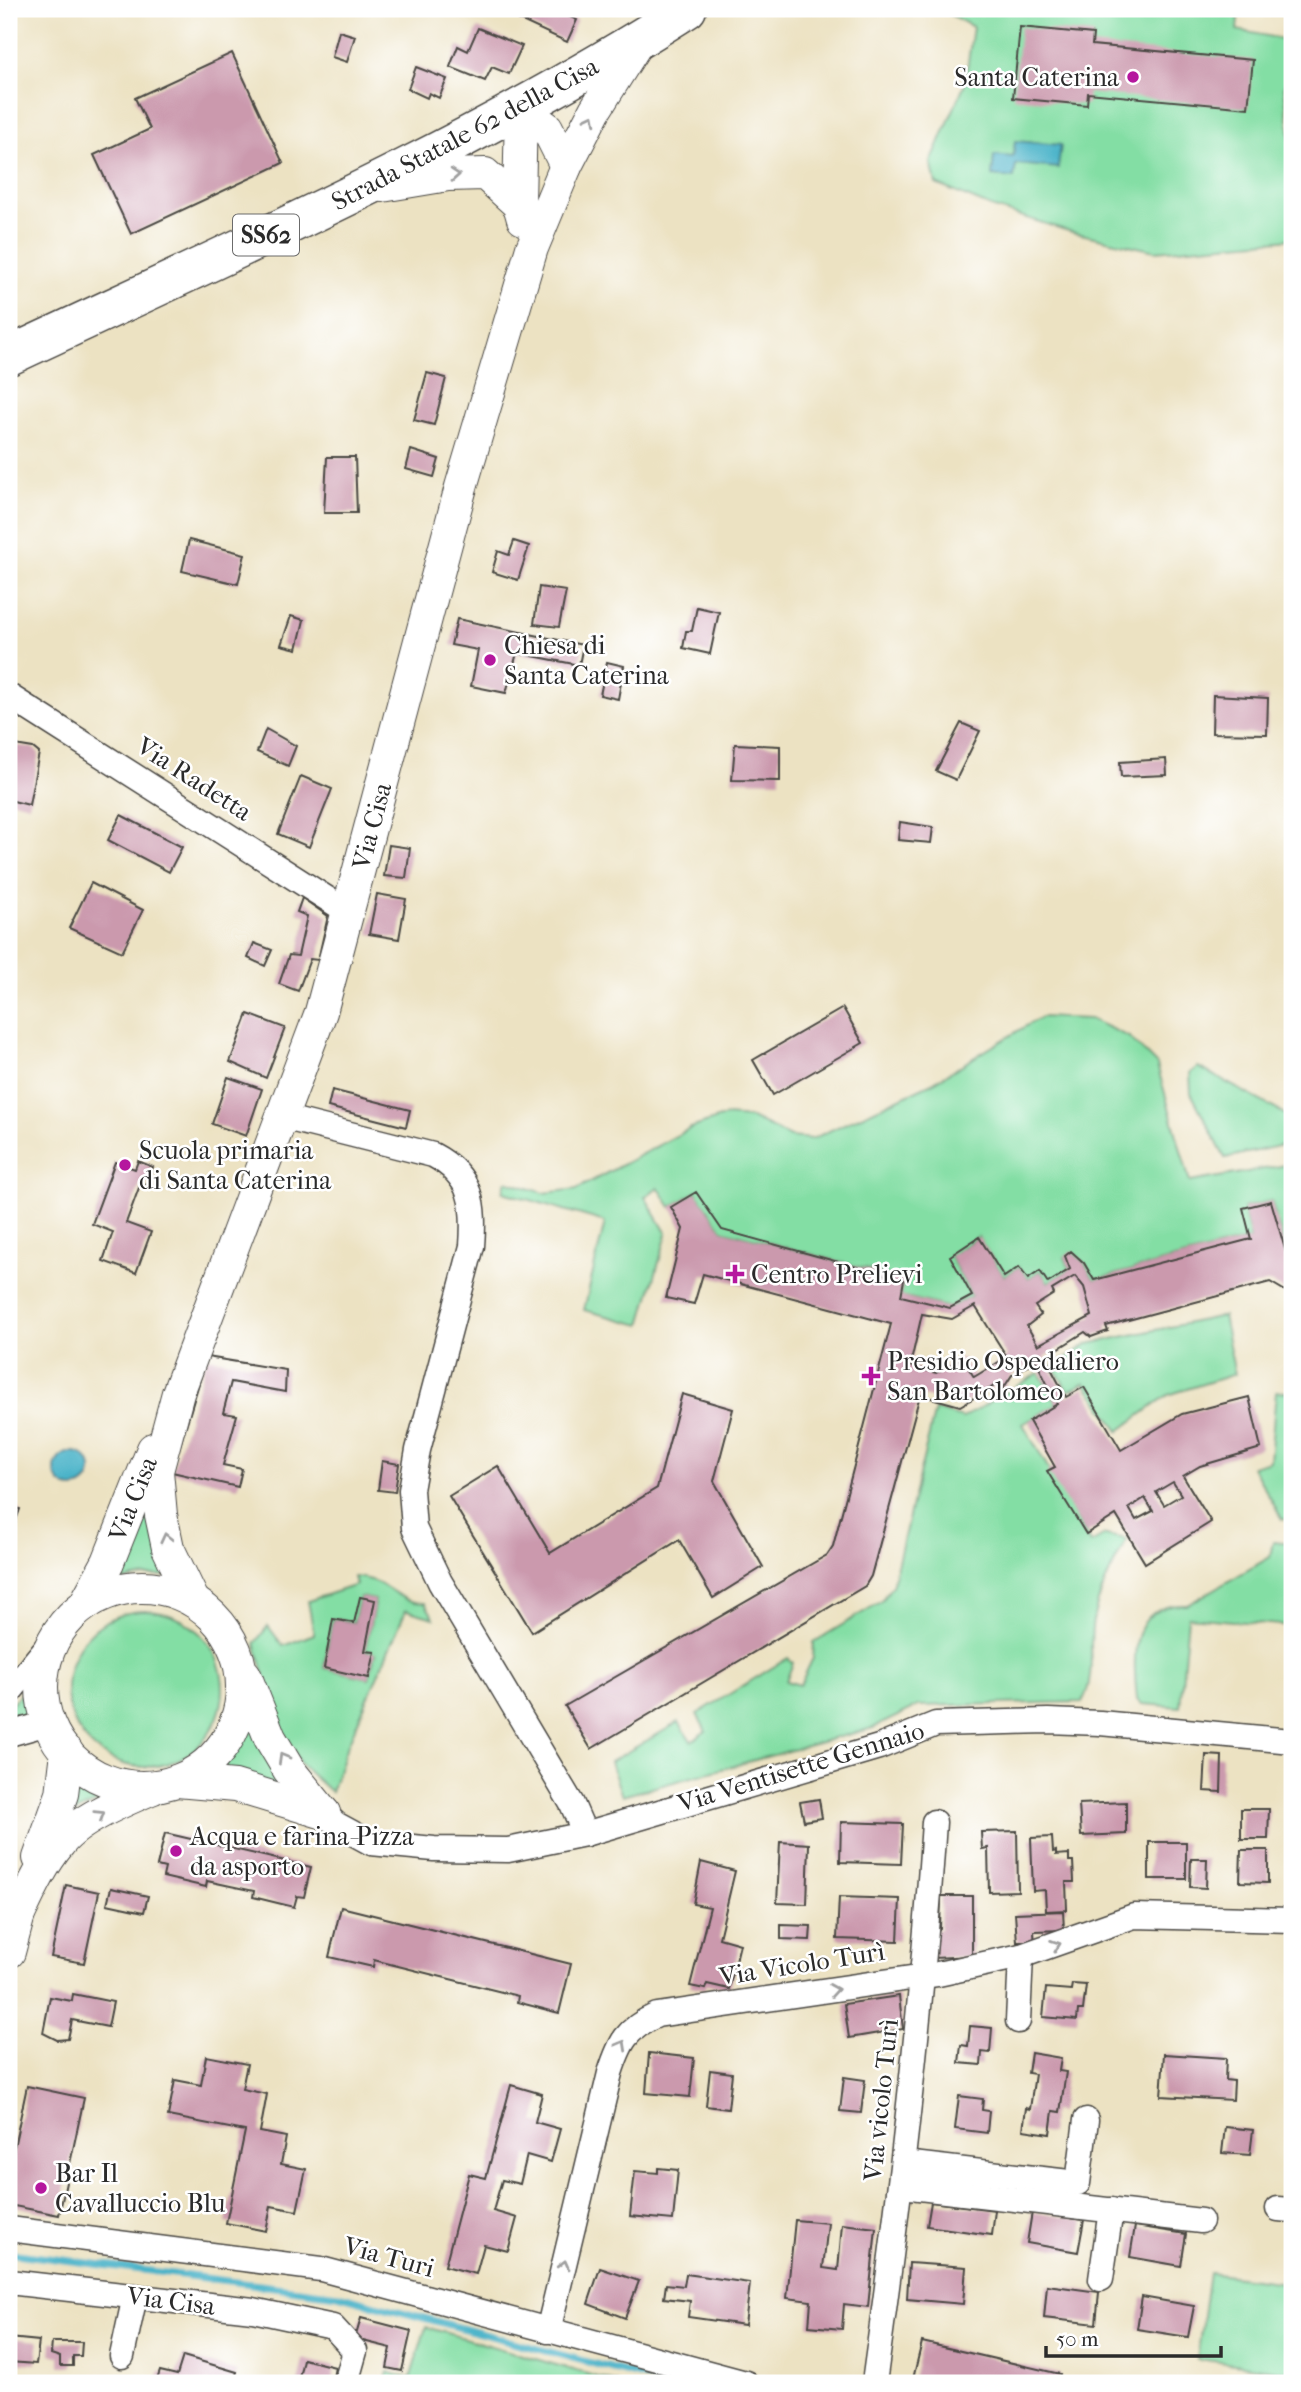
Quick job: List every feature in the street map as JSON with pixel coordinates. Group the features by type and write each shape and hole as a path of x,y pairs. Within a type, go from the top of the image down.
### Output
{"main road":[{"name":"Strada Statale 62 della Cisa","path":"9,356 363,190 521,109 687,9"}],"street":[{"name":"Via Cisa","path":"85,1604 108,1562 143,1471 178,1393 321,1012 461,487 532,248 566,166 602,98 639,40"},
{"path":"521,109 547,128 566,166"},
{"path":"521,109 519,205 532,248"},
{"path":"363,190 447,176 485,174 519,205"},
{"name":"Via Radetta","path":"9,696 348,912"},
{"path":"282,1117 433,1155 452,1165 467,1184 474,1214 472,1246 418,1450 411,1490 414,1528 440,1582 572,1804 584,1834"},
{"name":"Via Cisa","path":"178,1393 157,1471 161,1515 168,1548 193,1600"},
{"path":"9,1693 67,1619 85,1604 110,1591 138,1586 167,1589 193,1600 220,1625 237,1656 241,1696 238,1717 225,1744 204,1766 170,1783 121,1801 62,1840 42,1868 12,1938"},
{"path":"54,1638 44,1665 42,1695 48,1723 67,1752 87,1771 116,1784 146,1787 170,1783"},
{"name":"Via Ventisette Gennaio","path":"237,1656 270,1738 289,1770 336,1824 371,1843 434,1849 508,1850 584,1834 879,1747 936,1724 1048,1721 1100,1723 1292,1741"},
{"path":"9,1734 48,1723"},
{"path":"12,1938 62,1794 67,1752"},
{"name":"Via Ventisette Gennaio","path":"170,1783 235,1786 324,1812"},
{"name":"Via vicolo Turì","path":"874,2383 903,2174 924,1976 934,1822"},
{"name":"Via Vicolo Turì","path":"548,2331 610,2073 620,2045 634,2025 657,2015 924,1976 1021,1956 1134,1916 1292,1920"},
{"path":"1018,2021 1021,1956"},
{"path":"903,2174 1079,2183 1086,2119"},
{"path":"903,2174 1111,2210 1201,2221"},
{"path":"1101,2279 1111,2210"},
{"name":"Via Turi","path":"9,2229 321,2269 746,2383"},
{"name":"Via Cisa","path":"9,2282 253,2310 332,2327 355,2351 346,2383"},
{"path":"122,2356 135,2296"}],"green space":[{"path":"940,9 1239,9 1237,30 1292,41 1292,69 1284,87 1292,152 1292,239 1155,251 1072,232 991,207 936,184 931,162 965,83 973,27"},
{"path":"1041,1017 1090,1019 1129,1037 1157,1065 1190,1182 1292,1164 1292,1260 1287,1256 1271,1201 1243,1208 1251,1239 1094,1280 1084,1263 1071,1252 1065,1257 1070,1269 1048,1283 1040,1271 1028,1279 1019,1267 1004,1277 978,1237 950,1256 972,1296 950,1308 901,1296 903,1279 722,1230 696,1192 671,1207 658,1187 645,1197 667,1234 641,1325 584,1310 605,1222 503,1192 506,1181 544,1193 577,1189 691,1128 726,1116 751,1118 790,1137 812,1139 932,1083"},
{"path":"1198,1067 1292,1118 1292,1143 1225,1158 1191,1093 1190,1073"},
{"path":"1223,1316 1235,1374 1168,1395 1119,1431 1085,1383 1068,1391 1053,1366 1088,1344"},
{"path":"1039,1373 1057,1404 1023,1424 1091,1543 1105,1535 1127,1539 1095,1610 1089,1683 1082,1702 918,1706 873,1728 622,1796 610,1762 679,1722 691,1741 706,1731 697,1714 788,1658 793,1663 786,1681 800,1685 813,1658 814,1642 880,1602 892,1586 935,1410 963,1418"},
{"path":"1276,1391 1292,1393 1292,1520 1282,1519 1252,1466 1270,1461"},
{"path":"148,1474 165,1576 145,1576 104,1585"},
{"path":"1273,1541 1292,1543 1292,1626 1188,1617 1180,1707 1142,1704 1137,1700 1136,1651 1138,1636 1144,1623 1154,1613 1168,1606 1187,1605 1270,1557"},
{"path":"354,1577 365,1578 407,1600 425,1603 434,1618 406,1610 345,1751 331,1792 301,1765 281,1730 255,1643 268,1626 283,1646 314,1634 308,1601 356,1585","holes":["360,1597 375,1600 365,1651 375,1653 369,1678 324,1668 333,1619 354,1623"]},
{"path":"145,1611 175,1617 200,1634 217,1659 223,1689 217,1719 200,1744 175,1761 145,1767 115,1761 90,1744 73,1719 67,1689 73,1659 90,1634 115,1617"},
{"path":"32,1681 38,1719 9,1726 9,1707"},
{"path":"253,1718 305,1800 216,1772 239,1748"},
{"path":"79,1779 110,1796 66,1817"},
{"path":"1209,2273 1292,2284 1292,2372 1197,2359"},
{"path":"426,2327 618,2383 385,2383 388,2372 410,2379"}],"water":[{"path":"1015,141 1061,145 1058,168 1016,164 1014,178 992,176 994,155 1013,157"},
{"path":"73,1452 86,1457 91,1470 86,1483 73,1488 60,1483 55,1470 60,1457"}],"building":[{"path":"512,9 553,9 577,20 567,42 509,15"},
{"name":"Santa Caterina","path":"1020,27 1093,34 1092,45 1253,60 1248,108 1088,93 1087,105 1013,98"},
{"path":"478,28 522,46 509,74 492,67 485,81 450,67 458,46 468,51"},
{"path":"339,31 355,36 347,62 332,57"},
{"path":"232,53 283,163 131,234 94,155 150,129 135,98"},
{"path":"416,67 447,79 439,98 429,93 427,98 408,89"},
{"path":"427,373 446,378 434,425 414,420"},
{"path":"411,450 439,459 434,477 406,469"},
{"path":"327,457 355,457 357,513 324,513"},
{"path":"189,540 245,554 238,584 182,571"},
{"path":"514,541 529,546 518,580 492,572 498,551 509,555"},
{"path":"539,587 566,591 559,627 534,624"},
{"path":"697,607 719,612 710,654 683,648 686,631 692,631"},
{"path":"291,616 304,620 297,649 281,645"},
{"name":"Chiesa di Santa Caterina","path":"457,619 583,645 579,665 517,653 506,693 471,686 478,650 451,645"},
{"path":"607,662 624,666 618,699 600,695"},
{"path":"1213,695 1268,698 1267,734 1212,733"},
{"path":"961,723 980,731 956,780 936,771"},
{"path":"266,729 296,746 288,766 257,752"},
{"path":"9,744 33,748 39,753 29,805 9,800"},
{"path":"735,744 780,746 780,781 732,780"},
{"path":"1166,759 1167,775 1121,777 1120,762"},
{"path":"301,776 332,789 309,847 278,834"},
{"path":"121,815 182,847 169,872 108,840"},
{"path":"900,822 933,827 931,843 898,840"},
{"path":"389,845 410,848 406,878 384,876"},
{"path":"91,883 143,910 122,952 69,928"},
{"path":"377,894 406,899 399,939 369,934"},
{"path":"302,898 328,916 318,960 310,959 298,991 279,984 289,955 298,956 307,916 297,912"},
{"path":"254,943 272,950 265,966 248,958"},
{"path":"843,1008 863,1043 773,1095 753,1060"},
{"path":"248,1014 285,1028 266,1078 230,1062"},
{"path":"228,1077 262,1089 246,1136 212,1124"},
{"path":"332,1090 410,1110 406,1127 328,1107"},
{"name":"Scuola primaria di Santa Caterina","path":"138,1161 153,1167 145,1187 140,1185 126,1223 151,1232 136,1273 103,1261 113,1232 92,1224 115,1162 135,1169"},
{"path":"696,1192 722,1230 904,1280 901,1296 950,1308 972,1296 950,1256 979,1237 1004,1277 1019,1267 1028,1279 1040,1271 1048,1283 1070,1269 1065,1256 1071,1251 1084,1263 1094,1280 1251,1239 1243,1208 1271,1201 1287,1256 1292,1260 1292,1295 1270,1282 1106,1326 1108,1331 1091,1337 1085,1332 1045,1357 1066,1397 1084,1387 1121,1450 1182,1414 1249,1397 1261,1448 1200,1466 1183,1476 1211,1522 1145,1563 1116,1515 1086,1534 1047,1471 1055,1467 1029,1421 1057,1404 1036,1361 1012,1375 1003,1389 996,1385 960,1406 920,1395 871,1576 865,1586 591,1749 565,1706 827,1555 833,1546 891,1324 703,1274 694,1304 666,1298 683,1229 671,1207","holes":["1075,1276 1084,1287 1092,1316 1038,1345 1027,1326 1041,1315 1035,1306 1054,1294 1052,1290","975,1306 1007,1357 974,1377 962,1358 936,1373 910,1366 922,1314 952,1319","1173,1482 1181,1495 1164,1505 1156,1492","1145,1498 1153,1511 1136,1520 1129,1508"]},
{"path":"207,1357 286,1370 285,1392 231,1382 223,1413 237,1415 223,1465 242,1469 238,1487 172,1472"},
{"path":"682,1394 733,1409 714,1481 763,1567 713,1598 679,1540 532,1632 449,1496 498,1466 550,1553 657,1488"},
{"path":"382,1461 399,1464 395,1492 378,1490"},
{"path":"9,1505 20,1509 12,1532 9,1530"},
{"path":"360,1597 375,1600 365,1651 375,1652 369,1678 324,1668 333,1619 354,1623"},
{"path":"1206,1755 1222,1756 1221,1792 1204,1791"},
{"path":"819,1799 822,1818 804,1821 800,1802"},
{"path":"1126,1802 1126,1834 1081,1836 1079,1804"},
{"path":"1241,1809 1269,1809 1268,1839 1241,1839"},
{"path":"841,1822 903,1824 901,1864 840,1862"},
{"path":"1017,1831 1018,1891 989,1892 988,1848 982,1849 981,1832"},
{"path":"165,1833 311,1867 304,1897 297,1896 294,1907 253,1897 254,1891 207,1881 206,1887 163,1877 165,1868 157,1866"},
{"path":"1052,1837 1053,1852 1056,1851 1056,1855 1069,1854 1069,1861 1073,1861 1074,1882 1066,1882 1067,1910 1046,1911 1045,1890 1033,1891 1031,1838"},
{"path":"780,1842 809,1844 807,1904 777,1903"},
{"path":"1149,1842 1186,1842 1186,1879 1149,1879"},
{"path":"1241,1850 1268,1850 1268,1883 1240,1882"},
{"path":"1191,1859 1207,1859 1206,1888 1190,1887"},
{"path":"701,1862 735,1871 719,1938 740,1944 729,1989 707,1984 705,1989 690,1986 710,1907 693,1904"},
{"path":"66,1885 99,1892 84,1963 51,1957"},
{"path":"111,1888 148,1896 144,1912 107,1904"},
{"path":"941,1896 972,1896 972,1956 934,1958 933,1931 940,1929"},
{"path":"839,1897 900,1899 898,1941 837,1939"},
{"path":"341,1907 571,1964 559,2013 517,2002 518,1996 374,1960 373,1967 329,1957"},
{"path":"1063,1911 1064,1930 1034,1931 1035,1947 1024,1947 1024,1942 1017,1942 1015,1913"},
{"path":"781,1925 811,1926 810,1940 781,1939"},
{"path":"1072,1984 1086,1985 1083,2010 1078,2010 1077,2020 1043,2017 1046,1988 1071,1990"},
{"path":"73,1994 113,2002 108,2027 72,2020 68,2039 57,2040 43,2033 50,1997 72,2001"},
{"path":"899,1996 903,2029 849,2038 844,2004"},
{"path":"970,2026 992,2028 990,2053 982,2052 981,2065 959,2063 961,2045 968,2046"},
{"path":"649,2053 694,2058 690,2097 646,2093"},
{"path":"1031,2053 1061,2058 1059,2071 1066,2072 1060,2112 1053,2111 1050,2134 1023,2130 1026,2108 1030,2109 1035,2074 1028,2073"},
{"path":"1164,2054 1226,2058 1225,2080 1234,2081 1233,2100 1161,2096"},
{"path":"206,2056 247,2064 242,2089 267,2094 260,2132 286,2137 281,2164 306,2169 297,2211 271,2206 266,2231 226,2223 245,2131 168,2116 175,2080 201,2085"},
{"path":"710,2070 732,2073 728,2109 706,2106"},
{"path":"844,2077 865,2080 861,2113 840,2111"},
{"path":"511,2085 542,2094 535,2122 560,2129 551,2162 527,2155 520,2184 502,2180 493,2211 517,2218 508,2251 484,2245 476,2274 445,2266 469,2174 486,2178"},
{"path":"27,2086 84,2098 59,2215 9,2205 9,2171"},
{"path":"959,2096 983,2099 982,2110 989,2111 987,2133 955,2129"},
{"path":"1225,2127 1253,2130 1250,2155 1222,2153"},
{"path":"658,2168 678,2170 673,2220 630,2216 635,2171 658,2173"},
{"path":"931,2202 995,2210 992,2235 927,2226"},
{"path":"1032,2212 1084,2220 1078,2252 1027,2243"},
{"path":"795,2220 828,2223 823,2268 838,2270 842,2224 876,2228 868,2307 844,2304 842,2329 809,2326 811,2301 787,2298"},
{"path":"1135,2226 1186,2234 1181,2266 1130,2257"},
{"path":"909,2263 966,2267 963,2304 907,2299"},
{"path":"600,2268 639,2281 625,2318 588,2304"},
{"path":"686,2274 750,2283 745,2325 688,2317 690,2301 664,2298 666,2284 684,2286"},
{"path":"1047,2285 1099,2292 1096,2324 1044,2318"},
{"path":"1142,2297 1194,2306 1188,2337 1137,2329"},
{"path":"361,2318 411,2331 402,2371 387,2368 391,2348 355,2339"},
{"path":"9,2338 39,2341 36,2364 9,2362"},
{"path":"52,2342 82,2342 81,2356 73,2356 73,2366 60,2366 60,2357 51,2354"},
{"path":"922,2342 1060,2374 1058,2383 912,2383"},
{"path":"183,2356 237,2372 234,2383 156,2383 160,2371 177,2375"},
{"path":"303,2359 335,2367 332,2383 298,2383"}],"waterway":[{"path":"9,2253 338,2295 666,2383"}],"place":[{"name":"Santa Caterina","path":"1133,77"},
{"name":"Chiesa di Santa Caterina","path":"490,660"},
{"name":"Scuola primaria di Santa Caterina","path":"125,1165"},
{"name":"Centro Prelievi","path":"735,1274"},
{"name":"Presidio Ospedaliero San Bartolomeo","path":"871,1376"},
{"name":"Acqua e farina-Pizza da asporto","path":"176,1851"},
{"name":"Bar Il Cavalluccio Blu","path":"41,2188"}]}
